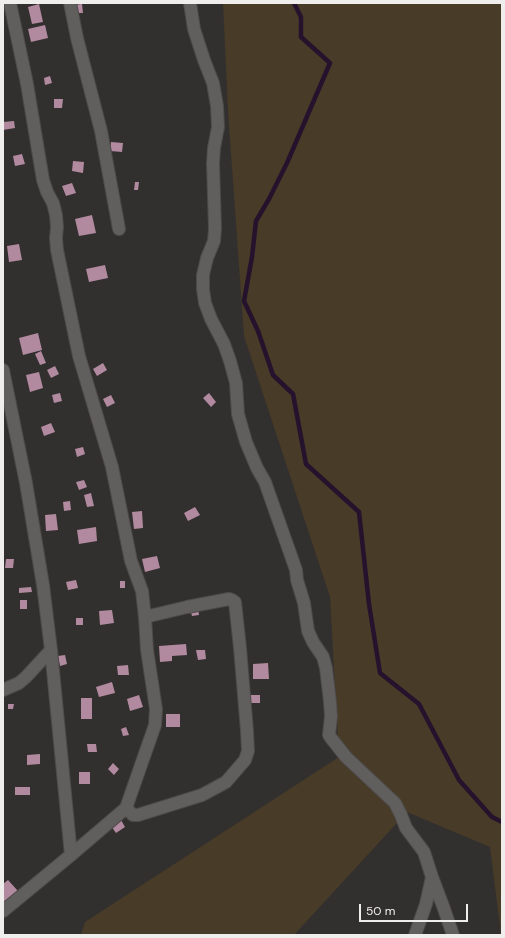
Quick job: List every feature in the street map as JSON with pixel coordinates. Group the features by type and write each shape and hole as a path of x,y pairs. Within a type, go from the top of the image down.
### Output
{"street":[{"path":"3,911 126,808 155,724 156,709 148,656 142,591 131,561 112,467 79,356 57,250 56,215 53,203 43,180 27,84 10,3"},
{"path":"70,3 77,38 101,131 119,229"},
{"path":"190,3 194,28 213,83 217,106 218,127 213,163 215,229 214,241 203,275 205,303 211,319 224,344 230,361 236,383 238,414 246,442 257,468 265,482 296,570 297,580 304,603 308,632 323,657 326,668 330,702 330,738 346,758 395,803 402,815 406,828 424,852 453,935"},
{"path":"3,370 26,483 43,585 51,650 71,855"},
{"path":"126,808 133,815 138,815 202,795 226,782 245,760 248,752 240,648 234,602 229,599 145,617"},
{"path":"3,690 19,683 51,650"},
{"path":"415,935 426,904 432,877"}],"shaded area":[{"path":"223,3 502,3 502,935 490,847 407,812 294,935 81,935 85,922 339,757 330,597 244,336 228,111"}],"building":[{"path":"39,4 43,22 32,24 28,7"},
{"path":"82,4 83,13 74,13 73,5"},
{"path":"45,25 48,38 31,42 28,29"},
{"path":"50,76 52,83 45,85 44,78"},
{"path":"54,99 63,99 62,108 54,108"},
{"path":"14,121 15,128 3,130 3,122"},
{"path":"111,142 123,143 122,152 110,151"},
{"path":"22,154 25,164 15,166 13,156"},
{"path":"73,161 84,162 83,173 72,171"},
{"path":"135,182 139,182 138,190 134,190"},
{"path":"72,183 76,193 66,196 62,186"},
{"path":"92,215 96,233 79,236 75,219"},
{"path":"19,244 22,260 9,262 7,246"},
{"path":"105,265 108,278 89,282 86,269"},
{"path":"38,333 42,350 23,355 19,338"},
{"path":"41,351 46,363 40,365 35,354"},
{"path":"103,363 107,370 97,376 93,369"},
{"path":"55,366 59,374 51,378 47,370"},
{"path":"39,372 43,388 30,392 26,375"},
{"path":"60,393 62,401 54,403 52,395"},
{"path":"209,393 216,402 211,407 203,398"},
{"path":"111,395 115,403 107,407 103,399"},
{"path":"51,423 55,432 44,436 41,427"},
{"path":"83,447 85,454 77,457 75,449"},
{"path":"84,480 87,487 79,490 76,482"},
{"path":"91,493 94,506 87,507 84,495"},
{"path":"70,501 71,510 64,511 63,502"},
{"path":"195,507 200,515 188,521 184,513"},
{"path":"142,511 143,528 134,529 132,512"},
{"path":"56,514 58,530 46,531 45,515"},
{"path":"96,527 97,541 79,544 77,530"},
{"path":"157,556 160,568 145,572 142,559"},
{"path":"6,559 14,559 13,568 5,568"},
{"path":"76,580 78,588 68,590 66,582"},
{"path":"120,581 125,581 125,588 120,588"},
{"path":"31,587 32,592 19,593 19,588"},
{"path":"20,600 27,600 27,609 20,609"},
{"path":"198,607 199,615 192,616 190,609"},
{"path":"112,610 114,623 100,625 99,611"},
{"path":"76,618 83,618 83,625 76,625"},
{"path":"186,644 187,655 172,656 172,661 160,662 159,646"},
{"path":"196,650 205,650 206,659 198,660"},
{"path":"65,655 67,664 60,666 58,656"},
{"path":"268,663 269,679 253,679 253,664"},
{"path":"128,665 129,675 118,675 117,666"},
{"path":"112,682 115,693 99,697 96,687"},
{"path":"139,695 143,707 130,711 127,699"},
{"path":"249,695 260,695 260,703 249,703"},
{"path":"81,698 92,698 92,719 81,719"},
{"path":"8,704 14,704 13,709 8,709"},
{"path":"166,714 180,714 180,727 166,727"},
{"path":"126,727 129,735 123,736 121,729"},
{"path":"87,744 96,744 97,752 88,752"},
{"path":"40,754 40,764 27,765 27,755"},
{"path":"113,763 119,769 114,775 108,769"},
{"path":"79,772 90,772 90,784 79,784"},
{"path":"15,787 30,787 30,795 15,795"},
{"path":"121,820 125,827 116,833 111,826"},
{"path":"8,880 18,891 4,903 3,884"}],"waterway":[{"path":"294,3 301,17 301,37 330,63 287,163 256,221 252,257 244,301 258,331 273,375 293,394 306,464 359,512 369,604 380,673 419,704 459,780 492,817 502,822"}]}
